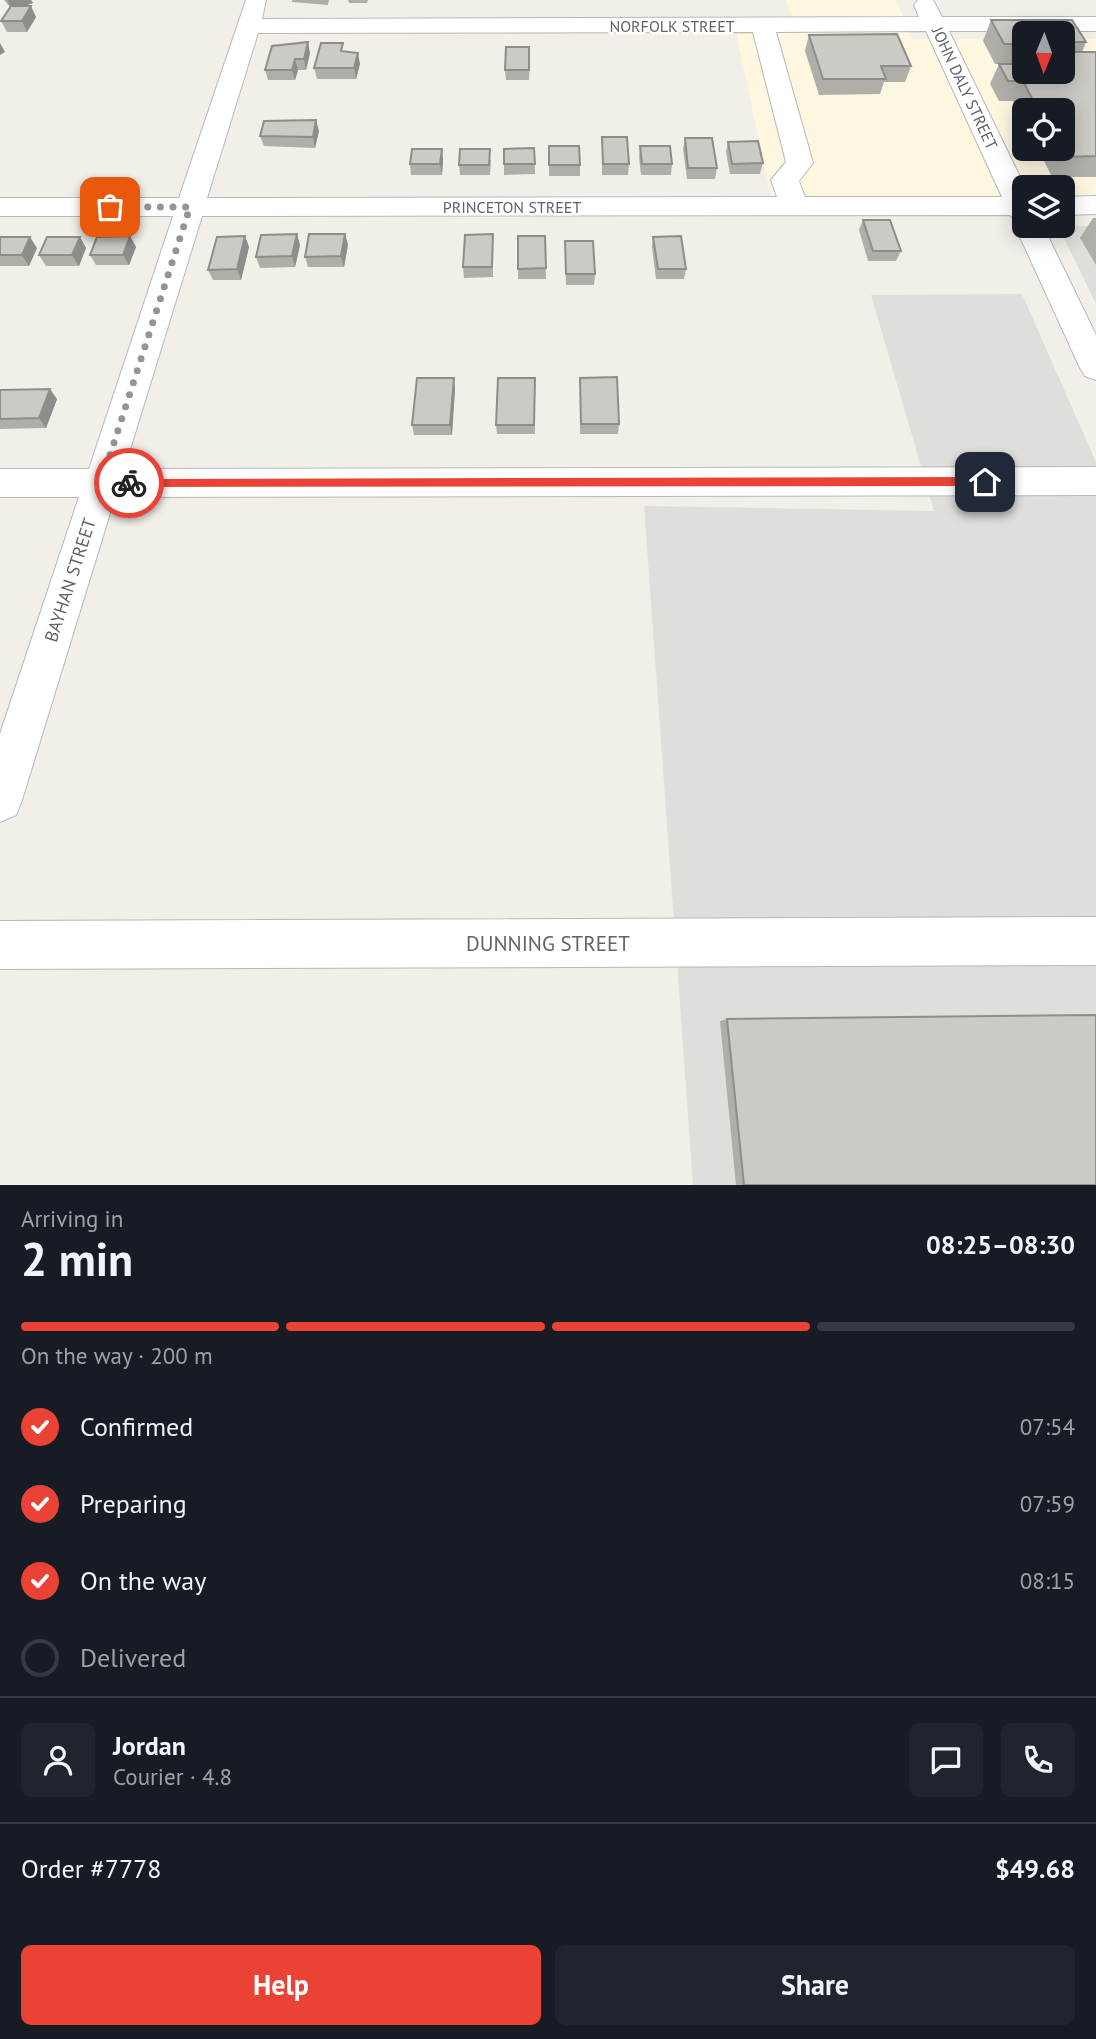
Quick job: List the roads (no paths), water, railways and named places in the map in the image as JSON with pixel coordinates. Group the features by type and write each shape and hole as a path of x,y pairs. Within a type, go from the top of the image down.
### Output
{"street":[{"name":"JOHN DALY STREET","path":"923,0 1012,188"},
{"name":"NORFOLK STREET","path":"253,13 763,26 1096,24"},
{"name":"BAYHAN STREET","path":"0,800 253,13"},
{"path":"763,26 800,163 785,180 794,206"},
{"path":"1075,206 1096,205"},
{"name":"PRINCETON STREET","path":"0,207 794,206 1012,213"},
{"name":"JOHN DALY STREET","path":"1036,238 1096,368"},
{"path":"0,483 1096,481"},
{"name":"DUNNING STREET","path":"0,945 1096,942"}]}
